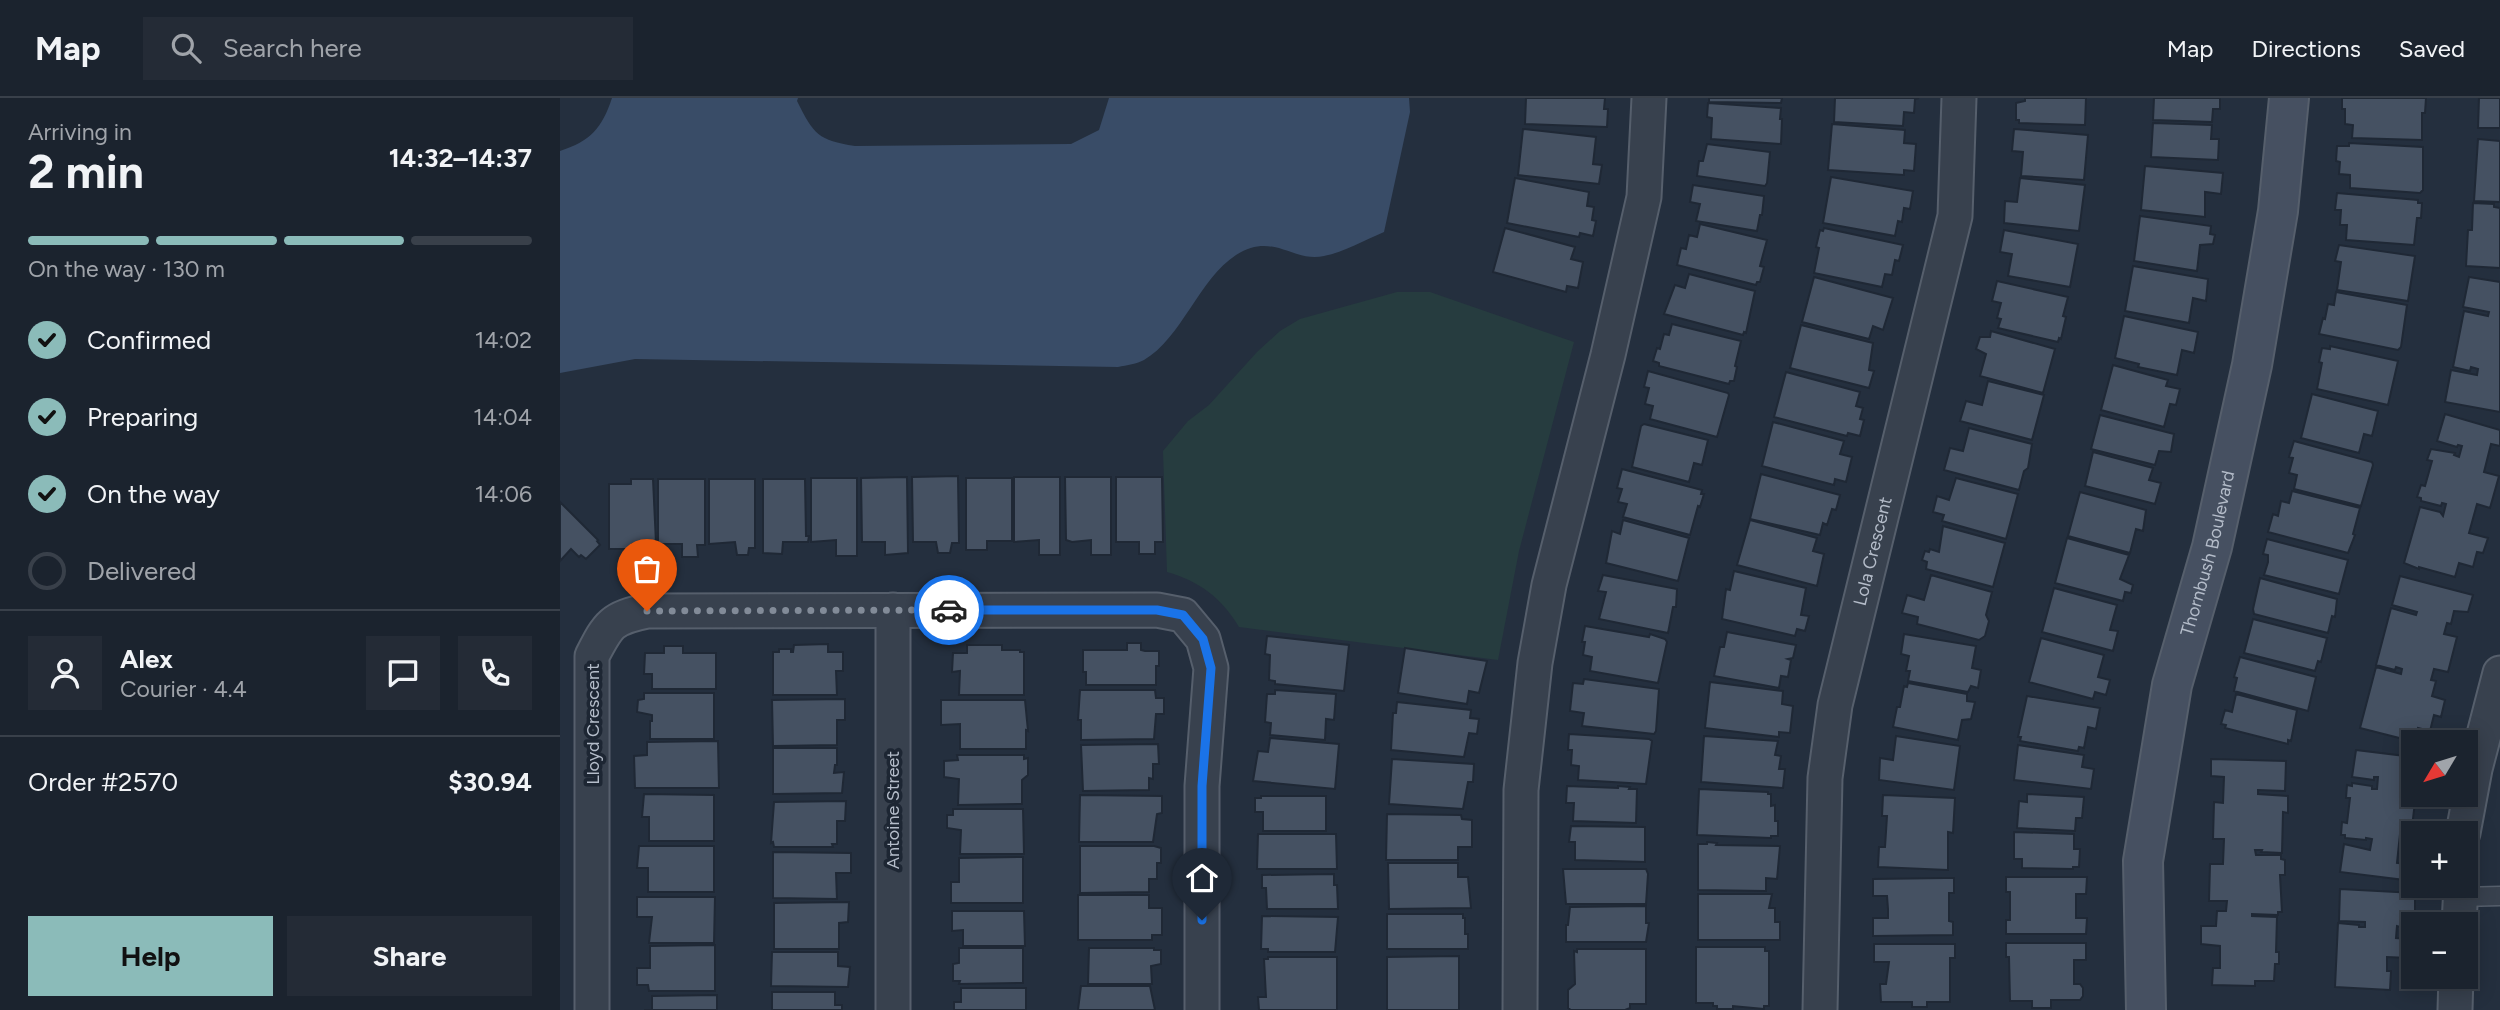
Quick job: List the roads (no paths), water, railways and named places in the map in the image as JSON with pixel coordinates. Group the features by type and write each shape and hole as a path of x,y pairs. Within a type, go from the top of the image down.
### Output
{"street":[{"path":"1520,1010 1521,790 1535,663 1549,585 1608,355 1644,197 1648,98"},
{"name":"Lola Crescent","path":"1820,1010 1825,778 1835,705 1955,216 1959,98"},
{"name":"Thornbush Boulevard","path":"2146,1010 2143,861 2172,685 2212,547 2252,365 2277,211 2289,98"},
{"name":"Lloyd Crescent","path":"592,1010 592,656 604,632 623,616 647,611 893,610 1157,610 1183,615 1203,639 1211,668 1202,786 1202,1010"},
{"name":"Antoine Street","path":"893,610 893,1010"},
{"path":"2466,821 2492,730 2500,673"},
{"path":"2455,1010 2456,989"}],"lane":[{"path":"2460,902 2500,896"}],"water":[{"path":"612,98 798,98 803,112 818,134 855,146 1071,144 1099,130 1109,98 1409,98 1410,112 1384,232 1324,256 1313,257 1272,247 1249,248 1223,266 1169,338 1138,363 1118,367 635,359 560,373 560,151 580,143 594,132 604,118"}]}
